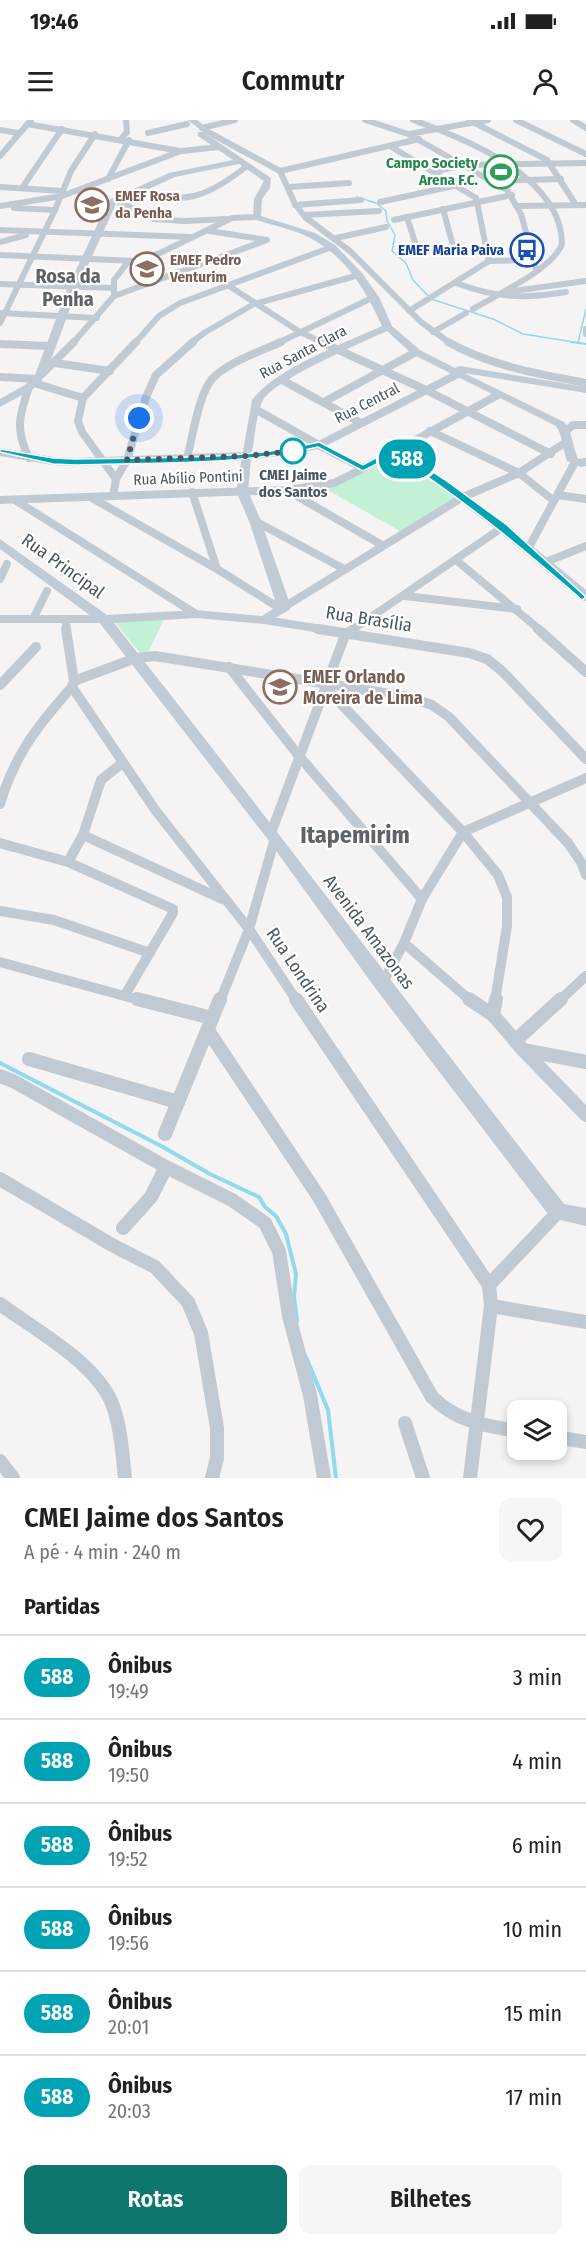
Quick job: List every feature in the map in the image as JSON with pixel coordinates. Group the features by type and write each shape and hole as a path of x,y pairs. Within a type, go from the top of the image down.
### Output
{"street":[{"path":"121,139 127,132 126,120"},
{"path":"204,131 235,120"},
{"path":"365,120 408,134 492,181 512,195 535,260 536,269"},
{"path":"413,120 441,129 528,180 545,195 551,205 563,241 560,249 536,269 494,297 433,332"},
{"path":"469,120 536,153 550,164 576,205"},
{"path":"408,134 488,120"},
{"path":"516,120 586,154"},
{"path":"573,120 586,128"},
{"path":"148,133 187,121 280,171 295,205 363,272 433,332 455,346 499,363 586,383"},
{"path":"0,156 29,122 181,151"},
{"path":"22,188 65,129 77,123"},
{"path":"0,130 18,133"},
{"path":"204,131 219,147 262,175 268,184 258,199 256,217"},
{"path":"0,323 2,313 31,257 41,232 56,210 62,193 95,134"},
{"path":"108,179 129,140"},
{"path":"280,171 419,140"},
{"path":"0,141 11,141"},
{"path":"390,146 458,185 479,201 489,261"},
{"path":"161,158 164,147"},
{"path":"0,206 80,190 181,151 219,147"},
{"path":"432,172 463,165 586,163"},
{"path":"29,458 17,428 17,418 110,204 135,191 185,171 243,164"},
{"path":"135,191 160,199 201,196 223,186 243,164"},
{"path":"492,181 561,179"},
{"path":"289,187 349,183"},
{"path":"380,202 458,185"},
{"path":"0,187 62,193"},
{"path":"394,220 512,195"},
{"path":"115,200 137,212 165,220 256,217 334,243"},
{"path":"295,205 361,200"},
{"path":"517,206 586,205"},
{"path":"0,206 56,210"},
{"path":"443,209 453,246"},
{"path":"304,214 379,211"},
{"path":"406,217 417,249"},
{"path":"0,255 128,262 160,254 231,218"},
{"path":"116,479 100,460 82,432 78,421 83,398 159,316 167,309 334,243 386,227"},
{"path":"0,230 195,237"},
{"path":"0,284 73,287 114,292 267,240 208,231"},
{"path":"0,242 41,232"},
{"path":"409,311 456,284 489,261 535,260"},
{"path":"0,404 35,381 97,318 114,292 117,274 128,262"},
{"path":"363,272 388,327 416,352 498,395 555,421 583,460 556,498 529,547"},
{"path":"112,496 116,479 127,460 146,397 156,375 180,352 204,333 254,304 363,272"},
{"path":"502,292 586,281"},
{"path":"456,284 494,297 523,298 566,292"},
{"path":"229,286 300,332 426,390 551,454"},
{"path":"187,458 203,396 212,379 228,367 374,297"},
{"path":"2,313 97,318"},
{"name":"Rua Santa Clara","path":"283,608 255,521 242,491 246,456 260,393 388,327"},
{"path":"586,329 586,334"},
{"path":"0,344 50,346"},
{"path":"324,402 416,352"},
{"path":"55,363 110,371"},
{"path":"442,366 586,390"},
{"name":"Rua Central","path":"0,452 29,458 75,462 246,456 288,452 319,444 458,374"},
{"path":"0,377 35,381 83,398"},
{"path":"282,380 359,423"},
{"name":"Rua Abílio Pontini","path":"0,500 288,490 334,483 498,395"},
{"path":"255,409 363,469"},
{"path":"265,620 344,568 463,496 519,473 551,454 573,425 586,425"},
{"path":"430,431 519,473 556,498 586,499"},
{"path":"395,451 463,496 529,547 586,597"},
{"path":"288,490 382,545"},
{"path":"192,492 217,569"},
{"path":"92,498 283,608"},
{"path":"15,500 196,614"},
{"path":"255,521 344,568"},
{"path":"165,1134 249,929 273,835 299,756 345,635 503,527"},
{"name":"Rua Principal","path":"0,543 104,619"},
{"path":"546,562 586,546"},
{"path":"456,560 517,609 586,672"},
{"path":"0,579 8,564"},
{"path":"33,619 46,591"},
{"path":"405,596 517,609"},
{"name":"Rua Brasília","path":"104,619 196,614 265,620 345,635 469,653 487,659 502,671 586,759"},
{"path":"0,619 104,619"},
{"name":"Rua Londrina","path":"66,619 73,684 121,764 249,929 489,1285"},
{"name":"Avenida Amazonas","path":"104,619 273,835 382,984 558,1212"},
{"path":"0,685 4,675 36,647"},
{"path":"0,804 16,757 30,734 73,684 136,658 165,657 409,697 432,705 449,717 568,843 581,862 586,875"},
{"path":"229,668 299,756 422,898"},
{"path":"325,684 463,832 498,875 507,897 507,926 493,1015"},
{"path":"68,862 84,835 101,780 121,764"},
{"path":"382,984 404,943 422,898 463,832 586,778"},
{"path":"84,835 224,899"},
{"path":"0,843 68,862 173,909 173,913 125,995"},
{"path":"0,911 75,926 150,953"},
{"path":"404,943 466,997 493,1015 519,1046 586,1115"},
{"path":"0,962 125,995 210,1025 319,1197 432,1397 443,1410 477,1425 507,1429"},
{"path":"519,1046 586,976"},
{"path":"519,1046 586,1062"},
{"path":"29,1059 178,1102"},
{"path":"0,1077 13,1081 166,1167 232,1200 265,1223 279,1251 289,1316 310,1395 324,1478"},
{"path":"123,1228 147,1203 166,1167"},
{"path":"0,1179 112,1245 155,1267 188,1302 201,1333 217,1428 217,1458 212,1478"},
{"path":"470,1478 491,1306 489,1285 558,1212 586,1216"},
{"path":"0,1305 87,1370 106,1392 119,1426 125,1478"},
{"path":"491,1306 586,1322"},
{"path":"405,1423 423,1478"},
{"path":"567,1439 586,1442"},
{"path":"0,1461 13,1478"}],"green space":[{"path":"396,456 456,495 400,531 324,488"},
{"path":"164,619 148,653 140,653 114,621"}],"waterway":[{"path":"357,197 376,203 386,211 387,221 395,235 392,251 406,263 413,280 431,299 493,319 523,334 578,343"},
{"path":"578,343 586,309"},
{"path":"571,342 578,343"},
{"path":"578,343 586,344"},
{"path":"0,1063 163,1147 210,1174 259,1197 265,1207 276,1216 286,1234 296,1274 294,1297 297,1321"},
{"path":"306,1357 328,1410 336,1478"}],"bus line":[{"name":"588","path":"0,452 29,458 75,462 268,455 319,444 363,469 395,451 441,481 503,527 586,597"}],"place":[{"name":"Campo Society Arena F.C.","path":"501,172"},
{"name":"EMEF Rosa da Penha","path":"92,205"},
{"name":"EMEF Maria Paiva","path":"527,250"},
{"name":"EMEF Pedro Venturim","path":"147,269"},
{"name":"CMEI Jaime dos Santos","path":"293,451"},
{"name":"EMEF Orlando Moreira de Lima","path":"280,687"}],"district":[{"name":"Rosa da Penha","path":"68,288"},
{"name":"Itapemirim","path":"355,835"}],"route":[{"path":"139,418 127,460 268,455 293,451"}]}
